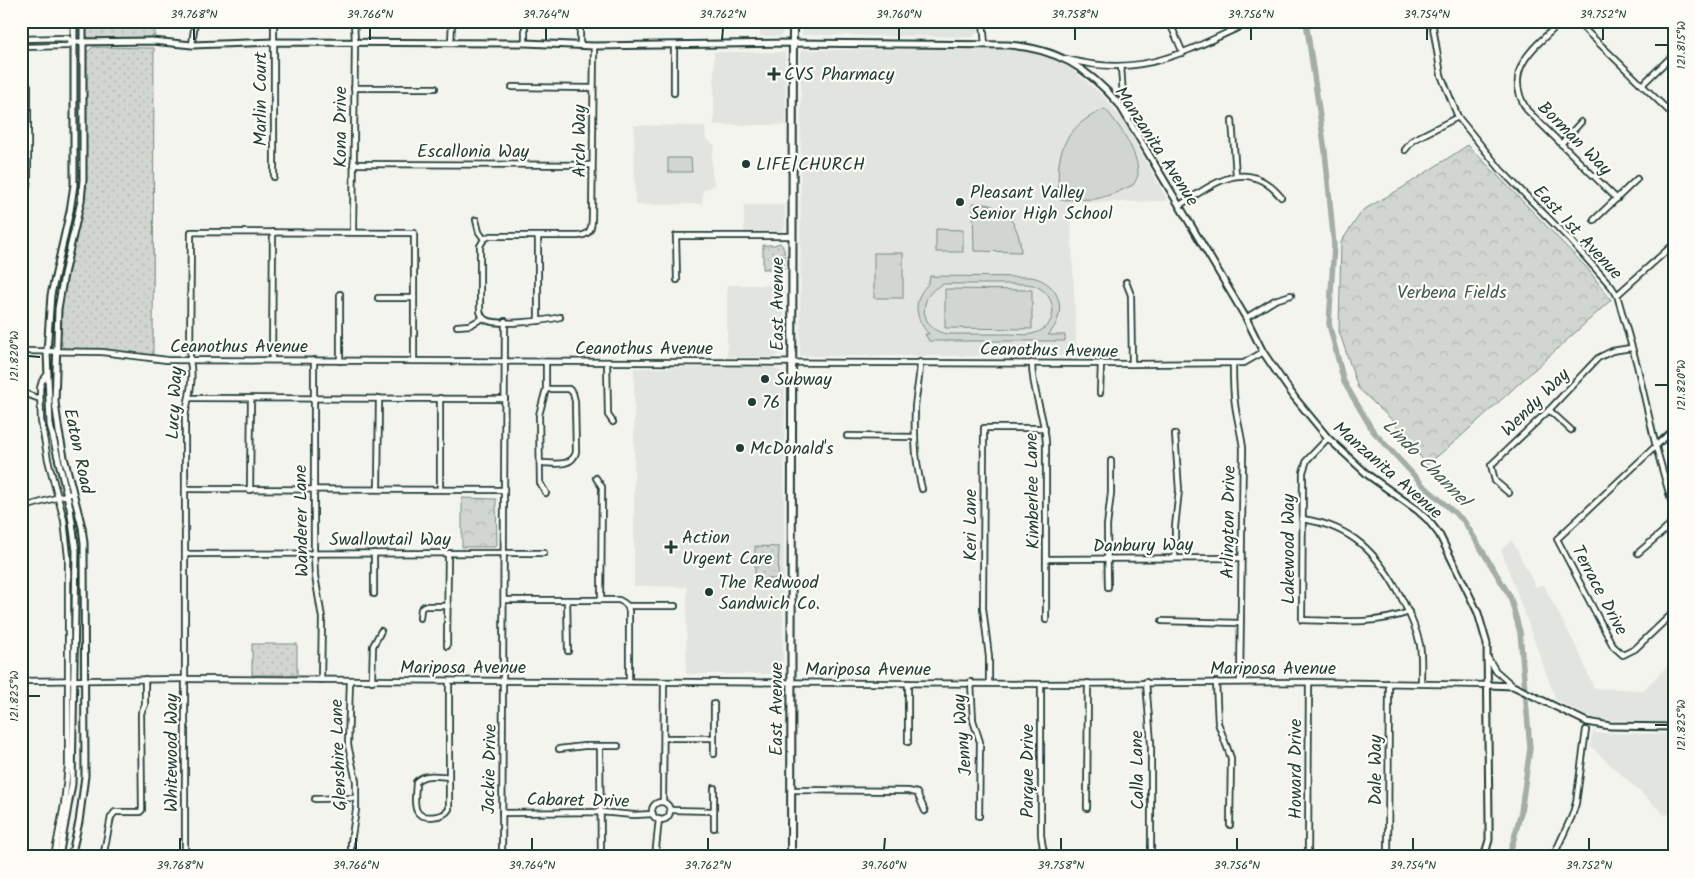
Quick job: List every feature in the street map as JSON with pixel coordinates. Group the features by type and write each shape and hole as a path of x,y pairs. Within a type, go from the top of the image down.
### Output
{"main road":[{"name":"East Avenue","path":"791,857 793,21"}],"street":[{"name":"Eaton Road","path":"59,857 72,784 76,551 75,533 50,425 47,352 51,295 74,185 74,21"},
{"name":"Eaton Road","path":"71,857 79,822 85,776 84,544 82,527 59,432 55,402 58,309 81,201 83,21"},
{"path":"192,46 195,21"},
{"name":"Marlin Court","path":"274,21 274,177"},
{"name":"Kona Drive","path":"353,232 354,21"},
{"path":"451,44 452,21"},
{"path":"525,43 526,21"},
{"path":"580,21 580,46"},
{"path":"983,21 985,45"},
{"path":"1169,21 1183,53"},
{"path":"1062,57 1078,62 1108,66 1162,60 1183,53 1246,23 1256,21"},
{"name":"East 1st Avenue","path":"1432,21 1441,75 1458,118 1501,170 1572,241 1617,295 1674,511"},
{"name":"Borman Way","path":"1562,21 1526,57 1521,65 1517,84 1518,93 1527,110 1616,199"},
{"path":"1576,21 1674,116"},
{"path":"21,39 67,38 74,42"},
{"name":"Manzanita Avenue","path":"74,42 152,41 192,46 274,42 525,43 580,46 793,43 985,45 1026,46 1062,57 1093,78 1119,104 1246,318 1263,352 1295,398 1328,438 1368,475 1417,510 1439,534 1478,613 1487,644 1490,821 1489,840 1484,857"},
{"path":"21,47 67,46 74,42"},
{"name":"Arch Way","path":"538,236 578,236 587,234 592,226 592,88 594,46"},
{"path":"674,46 674,93"},
{"path":"1642,86 1674,54"},
{"path":"1121,66 1123,96 1130,122"},
{"path":"21,86 28,86 28,179 21,221"},
{"path":"354,88 434,88"},
{"path":"512,88 592,88"},
{"path":"1405,150 1413,140 1458,118"},
{"path":"1232,120 1236,175"},
{"path":"1561,144 1582,122"},
{"path":"21,154 28,154"},
{"name":"Escallonia Way","path":"354,164 592,165"},
{"path":"1180,205 1221,181 1236,175 1265,181 1281,197"},
{"path":"1594,220 1637,179"},
{"path":"476,220 479,232 484,239"},
{"name":"Lucy Way","path":"185,679 185,416 190,398 192,373 190,360 191,232 414,233 414,298"},
{"path":"272,360 273,232"},
{"path":"538,321 538,236 490,236 484,239 480,246 480,311 483,318 505,322 538,321 560,317"},
{"path":"677,280 676,236 792,236"},
{"path":"1617,295 1674,244"},
{"path":"1126,282 1131,295 1132,364"},
{"path":"340,294 340,361"},
{"path":"1246,318 1275,300 1291,295"},
{"path":"378,298 414,298 414,361"},
{"path":"457,326 470,326 483,318"},
{"name":"Jackie Drive","path":"502,857 505,322"},
{"name":"Wendy Way","path":"1509,493 1495,481 1491,465 1549,410 1598,358 1612,351 1631,348"},
{"name":"Ceanothus Avenue","path":"21,351 102,352 156,359 190,360 1132,364 1244,363 1263,352"},
{"name":"Wanderer Lane","path":"314,360 314,553 315,576 322,618 321,680"},
{"path":"546,362 546,389 539,415 540,483 546,493"},
{"path":"607,362 608,415 613,422"},
{"path":"920,362 915,409 915,437 917,468 922,489"},
{"name":"Kimberlee Lane","path":"1032,363 1034,389 1045,428 1046,620"},
{"path":"1100,394 1101,363"},
{"name":"Arlington Drive","path":"1233,364 1233,392 1241,431 1242,448 1240,682"},
{"name":"Eaton Road","path":"48,374 41,383 40,398 45,448 64,520 68,546 67,779 54,857"},
{"path":"540,463 569,463 574,458 576,452 575,401 573,393 569,389 546,389"},
{"path":"21,392 40,398"},
{"path":"190,398 505,399"},
{"path":"378,490 379,398"},
{"path":"440,398 440,489"},
{"path":"250,399 250,490"},
{"path":"1549,410 1572,430"},
{"name":"Keri Lane","path":"989,682 989,657 983,608 984,428 1045,428"},
{"name":"Terrace Drive","path":"1674,429 1557,539 1612,646 1623,654 1635,649 1674,612"},
{"path":"1175,558 1175,526 1179,490 1176,434"},
{"path":"847,436 915,437"},
{"name":"Lakewood Way","path":"1328,438 1307,460 1303,472 1302,620 1370,620 1394,618 1409,612"},
{"path":"1108,587 1107,526 1112,493 1112,462"},
{"path":"596,478 602,487 601,600"},
{"path":"186,489 504,490"},
{"path":"21,508 73,493"},
{"path":"1302,519 1333,527 1362,544 1388,573 1409,612 1416,630 1420,646 1421,683"},
{"path":"1638,554 1665,530 1674,519"},
{"path":"374,553 374,594"},
{"path":"447,646 448,553"},
{"name":"Swallowtail Way","path":"185,554 544,553"},
{"name":"Danbury Way","path":"1046,559 1241,558"},
{"path":"504,600 619,600 628,606 675,606"},
{"path":"567,600 568,651"},
{"path":"420,618 421,609 424,606 448,606"},
{"path":"628,606 629,681"},
{"path":"1162,621 1240,623"},
{"path":"372,681 373,646 381,631"},
{"path":"1488,658 1496,671 1513,686"},
{"path":"103,857 111,816 115,812 140,812 142,810 142,713 145,705 145,679"},
{"name":"Mariposa Avenue","path":"21,681 185,679 989,682 1041,684 1146,682 1421,683 1513,686 1587,722 1610,726 1674,727"},
{"name":"Whitewood Way","path":"185,679 185,857"},
{"name":"Glenshire Lane","path":"350,681 348,745 356,781 351,857"},
{"path":"449,681 449,777 449,809 447,813 439,816 422,816 419,814 416,808 416,782 418,778 426,776 449,777"},
{"path":"663,802 664,682"},
{"path":"908,682 908,742"},
{"name":"Jenny Way","path":"971,682 974,720 980,742 979,816"},
{"name":"Calla Lane","path":"1146,682 1151,743 1151,857"},
{"path":"1216,682 1218,723 1231,758 1230,825"},
{"name":"Howard Drive","path":"1308,857 1309,682"},
{"path":"1087,808 1088,683"},
{"name":"Dale Way","path":"1388,857 1389,683"},
{"name":"Parque Drive","path":"1041,684 1041,834 1043,848 1047,857"},
{"path":"714,704 714,754"},
{"path":"1553,857 1572,816 1576,802 1586,730"},
{"path":"664,738 714,738"},
{"path":"559,749 584,746 618,746"},
{"path":"600,747 601,857"},
{"path":"714,788 714,828"},
{"path":"791,790 908,791 917,793 925,811"},
{"path":"315,799 356,798"},
{"path":"663,802 668,805 670,810 666,818 659,819 653,814 656,804 663,802"},
{"path":"670,810 714,811"},
{"name":"Cabaret Drive","path":"502,813 600,812 634,815 653,814"},
{"path":"655,857 659,819"}],"shaded area":[{"path":"760,21 785,21 785,30 780,36 760,36"},
{"path":"803,21 977,21 979,31 973,37 802,35"},
{"name":"Pleasant Valley Senior High School","path":"977,49 1028,51 1050,57 1074,71 1101,94 1123,120 1168,201 1070,203 1077,356 800,356 801,50"},
{"path":"714,52 785,52 786,125 714,125"},
{"path":"634,125 705,126 706,139 715,145 712,157 712,173 715,185 703,191 702,204 635,205"},
{"path":"744,205 785,205 785,227 778,233 744,232"},
{"path":"727,285 784,285 784,350 778,355 774,357 727,357"},
{"path":"773,367 782,372 785,380 783,661 779,669 771,674 686,674 687,587 634,586 634,368"},
{"path":"1512,540 1536,587 1543,584 1579,652 1594,688 1643,690 1674,660 1674,723 1593,719 1556,700 1501,550"},
{"path":"1593,731 1599,733 1674,734 1674,808 1666,816 1590,746"}],"green space":[{"path":"85,21 155,21 155,35 145,39 91,39 85,35"},
{"path":"93,47 154,48 153,356 115,351 64,348 58,330 65,280 85,182 86,53"},
{"path":"1105,109 1121,130 1135,157 1138,174 1136,180 1133,185 1096,199 1060,200 1058,170 1064,145 1070,134 1079,125 1090,116"},
{"name":"Verbena Fields","path":"1468,145 1587,268 1611,300 1427,465 1392,420 1358,388 1339,331 1341,242 1363,210 1402,188"},
{"path":"668,158 691,158 692,172 668,172"},
{"path":"973,203 993,206 1008,217 1014,224 1017,232 1021,252 974,251"},
{"path":"936,229 963,230 963,252 936,252"},
{"path":"780,243 784,251 784,269 763,269 763,245"},
{"path":"874,253 903,253 903,298 874,298"},
{"path":"930,276 1032,277 1042,281 1056,293 1060,309 1054,327 1048,335 1065,335 1065,341 929,341 925,334 929,334 922,325 918,315 917,304 921,293","holes":["944,284 1026,284 1036,286 1044,291 1049,298 1053,314 1050,322 1044,328 1032,334 950,334 940,332 932,327 924,312 928,296"]},
{"path":"945,289 1032,290 1032,329 945,328"},
{"path":"462,498 496,499 497,544 495,547 462,547"},
{"path":"755,546 779,547 778,579 755,579"},
{"path":"252,644 297,644 297,675 252,675"}],"waterway":[{"name":"Lindo Channel","path":"1306,21 1325,151 1334,245 1329,324 1344,382 1373,431 1423,485 1464,521 1510,596 1520,632 1530,748 1521,812 1509,857"}],"place":[{"name":"CVS Pharmacy","path":"774,74"},
{"name":"LIFE|CHURCH","path":"746,164"},
{"name":"Pleasant Valley Senior High School","path":"960,202"},
{"name":"Subway","path":"765,379"},
{"name":"76","path":"752,402"},
{"name":"McDonald's","path":"740,448"},
{"name":"Action Urgent Care","path":"671,547"},
{"name":"The Redwood Sandwich Co.","path":"709,592"}]}
